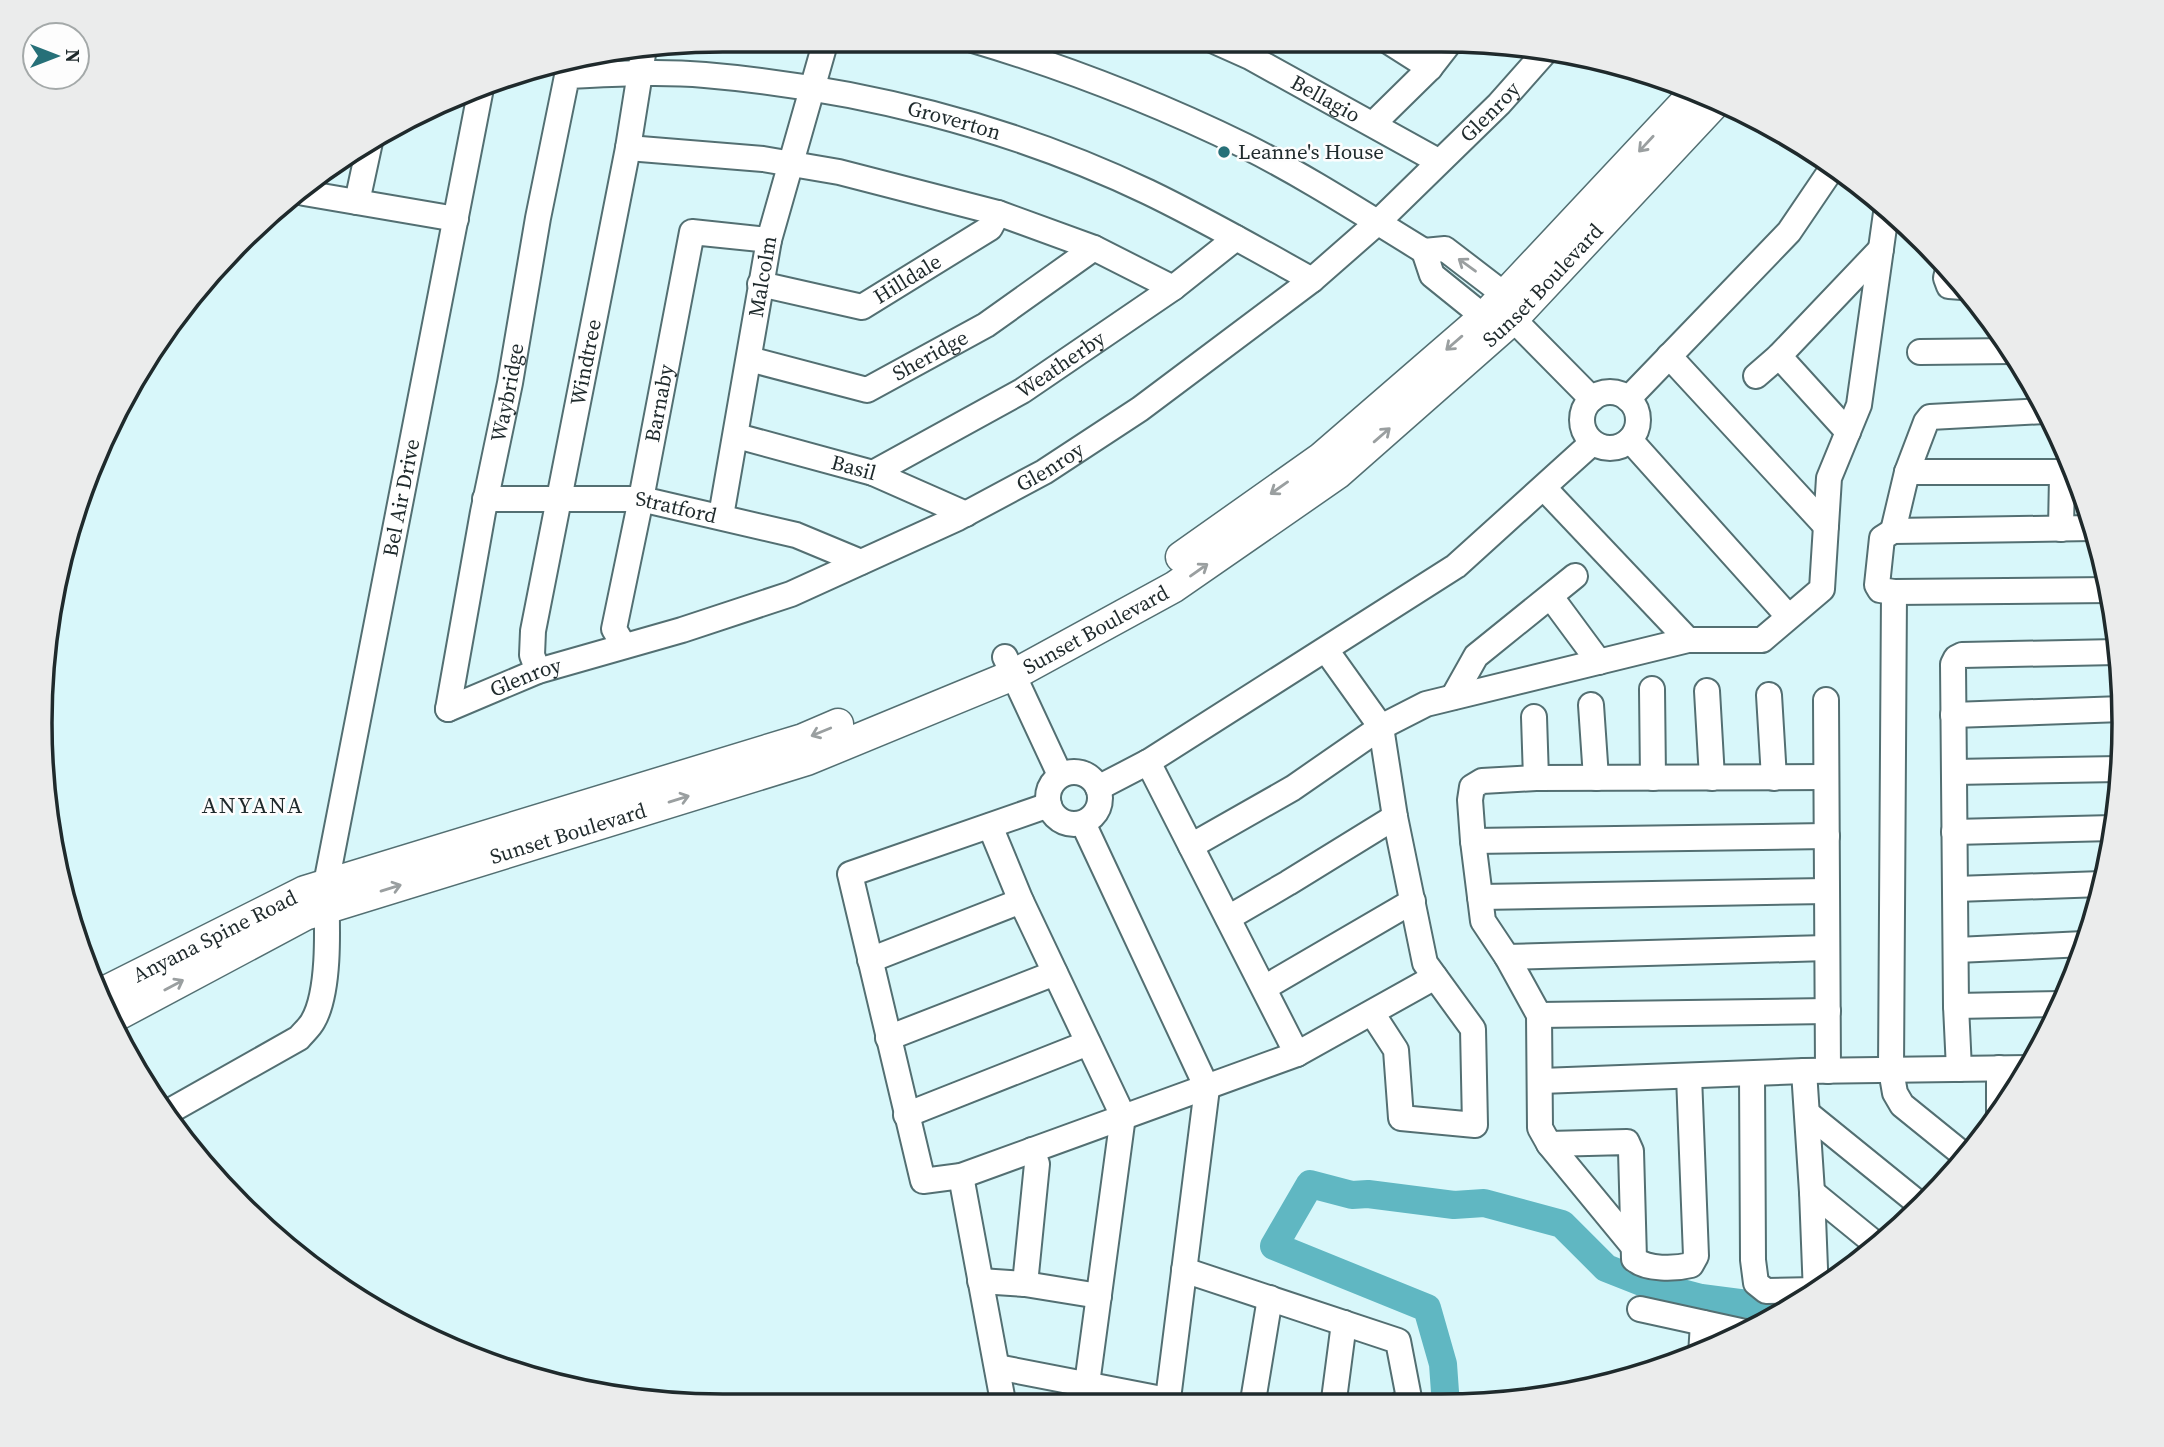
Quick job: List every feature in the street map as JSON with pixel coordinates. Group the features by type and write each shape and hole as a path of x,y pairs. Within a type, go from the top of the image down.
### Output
{"main road":[{"name":"Sunset Boulevard","path":"1009,666 1166,568 1310,466 1484,317 1509,307 1688,100"},
{"name":"Sunset Boulevard","path":"326,896 807,760 1174,587 1337,474 1709,109"},
{"name":"Anyana Spine Road","path":"108,990 305,891 326,896"},
{"name":"Anyana Spine Road","path":"119,1014 305,915 326,896"}],"street":[{"name":"Malcolm","path":"721,516 769,240 823,52"},
{"path":"1011,52 1068,70 1179,115 1247,147 1423,251 1446,249 1509,307 1591,399"},
{"name":"Bellagio","path":"1239,52 1438,161"},
{"path":"1404,52 1430,68"},
{"path":"1373,124 1430,68 1442,52"},
{"name":"Glenroy","path":"447,709 538,671 682,630 791,594 966,514 1044,472 1140,408 1312,280 1377,223 1499,104 1538,60"},
{"name":"Groverton","path":"567,75 642,63 703,75 813,88 930,113 981,127 1057,153 1147,192 1312,280"},
{"name":"Windtree","path":"538,671 532,656 533,631 628,148 642,63"},
{"name":"Waybridge","path":"447,709 567,75"},
{"name":"Bel Air Drive","path":"175,1108 299,1038 313,1021 320,1001 327,948 326,896 479,99"},
{"path":"628,148 763,159 839,172 998,213 1094,248 1173,288"},
{"path":"357,202 367,156"},
{"path":"1628,399 1789,232 1827,176"},
{"path":"311,194 456,219"},
{"name":"Hilldale","path":"760,284 862,307 990,228 998,213"},
{"path":"1191,846 1293,788 1381,727 1426,704 1689,640 1762,640 1822,589 1829,478 1859,405 1885,221"},
{"name":"Barnaby","path":"624,646 614,629 642,499 692,232 769,240"},
{"name":"Weatherby","path":"873,473 1022,391 1173,288 1236,238"},
{"name":"Sheridge","path":"749,359 867,390 986,325 1094,248"},
{"path":"1756,376 1779,356 1881,249"},
{"path":"1423,251 1432,275 1484,317"},
{"path":"1920,352 1998,351"},
{"path":"1670,356 1826,526"},
{"path":"1779,356 1847,432"},
{"path":"1614,392 1628,399 1637,414 1637,424 1630,440 1616,448 1600,447 1592,443 1581,421 1591,399 1598,394 1614,392"},
{"path":"1893,531 1907,472 1930,417 2034,412"},
{"name":"Basil","path":"737,436 873,473 966,514"},
{"path":"1630,440 1788,616"},
{"path":"1098,788 1149,762 1456,566 1592,443"},
{"path":"1907,472 2059,472 2062,476 2061,529"},
{"path":"1544,488 1689,640"},
{"name":"Stratford","path":"485,499 642,499 796,536 861,562"},
{"path":"2082,528 1893,531 1882,538 1877,585 1880,590 1894,592 2098,590"},
{"path":"1452,698 1476,656 1575,576"},
{"path":"1894,592 1891,1070 1895,1093 1902,1105 1958,1150"},
{"path":"1550,597 1600,662"},
{"path":"1326,650 1381,727 1395,817 1425,964 1473,1029 1475,1125 1401,1118 1396,1049 1372,1013"},
{"path":"1959,1069 1953,664 1956,657 1962,655 2107,652"},
{"path":"1009,666 1060,775"},
{"path":"1652,689 1653,778"},
{"path":"1707,691 1712,778"},
{"path":"1769,695 1774,778"},
{"path":"1815,1279 1807,1113 1828,1011 1826,700"},
{"path":"1591,705 1596,778"},
{"path":"1954,715 2111,709"},
{"path":"1534,717 1535,778"},
{"path":"1149,762 1297,1054"},
{"path":"1954,772 2110,769"},
{"path":"1078,772 1094,780 1098,788 1099,805 1090,819 1083,823 1074,824 1059,819 1049,805 1050,788 1060,775 1078,772"},
{"path":"1633,1246 1549,1143 1540,1128 1539,1015 1507,957 1483,921 1473,841 1470,800 1472,787 1482,781 1535,778 1826,777"},
{"path":"1049,805 850,874 923,1181 961,1176 1297,1054 1435,977"},
{"path":"1228,918 1395,817"},
{"path":"1083,823 1207,1088 1168,1394"},
{"path":"990,827 1021,901 1123,1116 1087,1384"},
{"path":"1954,832 2103,828"},
{"path":"1473,841 1827,836"},
{"path":"1956,889 2092,884"},
{"path":"1480,897 1827,891"},
{"path":"870,960 1021,901"},
{"path":"1264,988 1413,901"},
{"path":"1957,950 2074,944"},
{"path":"1507,957 1827,947"},
{"path":"888,1038 1055,973"},
{"path":"1956,1006 2049,1004"},
{"path":"1539,1015 1828,1011"},
{"path":"906,1115 1088,1043"},
{"path":"1999,1068 1999,1094"},
{"path":"1541,1082 1816,1071 2016,1068"},
{"path":"1752,1074 1753,1260 1756,1283 1766,1291 1797,1292"},
{"path":"1549,1143 1627,1142 1631,1151 1634,1259 1640,1264 1679,1268 1691,1265 1696,1256 1689,1076"},
{"path":"1807,1113 1913,1200"},
{"path":"1025,1284 1037,1164 1032,1150"},
{"path":"961,1176 1002,1394"},
{"path":"1812,1192 1870,1239"},
{"path":"1184,1270 1398,1341 1408,1394"},
{"path":"981,1280 1025,1284 1099,1297"},
{"path":"1254,1394 1270,1298"},
{"path":"1640,1309 1730,1328"},
{"path":"1702,1341 1703,1322"},
{"path":"1335,1394 1344,1323"},
{"path":"997,1367 1129,1394"}],"waterway":[{"path":"1445,1394 1443,1364 1427,1308 1274,1246 1310,1184 1352,1195 1368,1194 1454,1205 1484,1203 1562,1224 1606,1268 1644,1283 1701,1298 1772,1307"}],"place":[{"name":"Leanne's House","path":"1224,152"}],"district":[{"name":"ANYANA","path":"253,805"}]}
